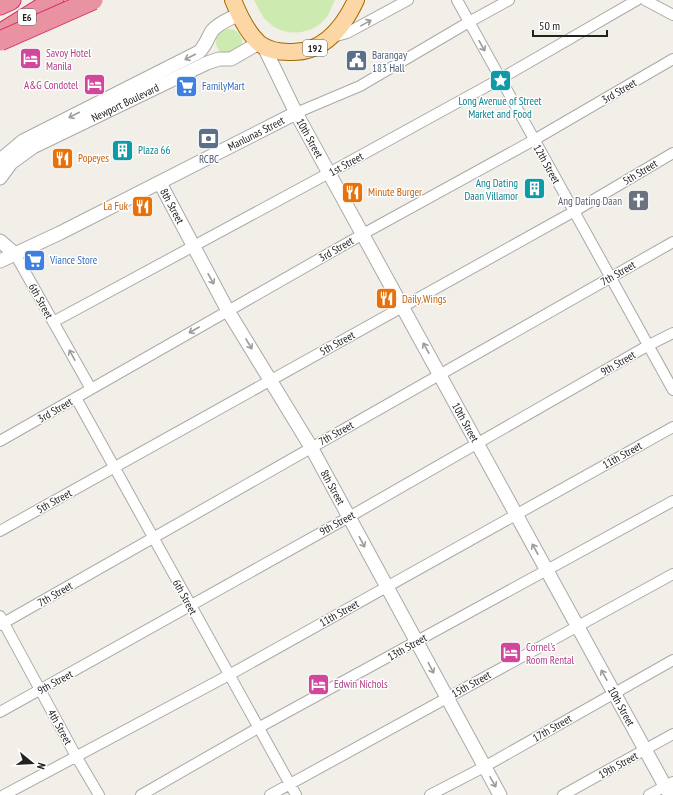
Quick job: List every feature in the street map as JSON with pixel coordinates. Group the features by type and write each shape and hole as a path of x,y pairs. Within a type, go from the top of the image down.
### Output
{"highway":[{"name":"E6","path":"0,5 11,0"},
{"name":"E6","path":"0,34 54,0"},
{"path":"0,42 93,0"}],"main road":[{"path":"0,9 18,0"},
{"path":"0,42 83,0"},
{"name":"192","path":"262,45 275,51 284,52 302,52 318,47 331,38 346,20 356,0"},
{"path":"236,7 253,37 262,45"}],"street":[{"path":"331,38 347,34 408,0"},
{"name":"12th Street","path":"457,0 573,212 673,390"},
{"name":"Manlunas Street","path":"0,261 160,183 296,113 360,86 509,0"},
{"name":"1st Street","path":"53,322 500,79 637,0"},
{"path":"645,0 673,15"},
{"name":"Newport Boulevard","path":"0,162 23,141 199,52 209,39 211,32 236,7"},
{"path":"209,39 211,50 219,59"},
{"name":"Newport Boulevard","path":"0,178 11,163 33,147 207,63 219,59 231,59 262,45"},
{"name":"10th Street","path":"262,45 296,113 441,374 516,515 645,750 670,788"},
{"name":"3rd Street","path":"0,440 363,234 534,140 673,59"},
{"name":"5th Street","path":"0,531 573,212 673,153"},
{"name":"8th Street","path":"160,183 228,311 311,447 386,586 418,641 500,795"},
{"path":"0,241 15,254"},
{"name":"7th Street","path":"1,621 153,538 673,242"},
{"name":"6th Street","path":"15,254 91,389"},
{"name":"9th Street","path":"0,712 349,517 649,345 673,333"},
{"name":"6th Street","path":"76,398 296,795"},
{"name":"11th Street","path":"4,795 229,675 673,427"},
{"name":"13th Street","path":"141,795 258,728 673,501"},
{"name":"15th Street","path":"270,795 577,625 673,574"},
{"name":"4th Street","path":"1,621 99,795"},
{"name":"17th Street","path":"430,795 484,767 673,660"},
{"name":"19th Street","path":"563,795 673,734"},
{"path":"649,795 670,788"}],"green space":[{"path":"254,0 335,0 327,17 321,23 307,31 291,32 276,28 267,21"},
{"path":"229,29 238,33 242,42 238,51 229,55 220,51 216,42 220,33"}],"place":[{"name":"Savoy Hotel Manila","path":"30,59"},
{"name":"Barangay 183 Hall","path":"356,61"},
{"name":"Long Avenue of Street Market and Food","path":"500,81"},
{"name":"A&G Condotel","path":"94,85"},
{"name":"FamilyMart","path":"186,86"},
{"name":"RCBC","path":"209,139"},
{"name":"Plaza 66","path":"123,150"},
{"name":"Popeyes","path":"62,158"},
{"name":"Ang Dating Daan Villamor","path":"534,189"},
{"name":"Minute Burger","path":"353,192"},
{"name":"Ang Dating Daan","path":"638,201"},
{"name":"La Fuk","path":"143,206"},
{"name":"Viance Store","path":"34,260"},
{"name":"Daily Wings","path":"386,299"},
{"name":"Cornel's Room Rental","path":"510,653"},
{"name":"Edwin Nichols","path":"318,684"}]}
